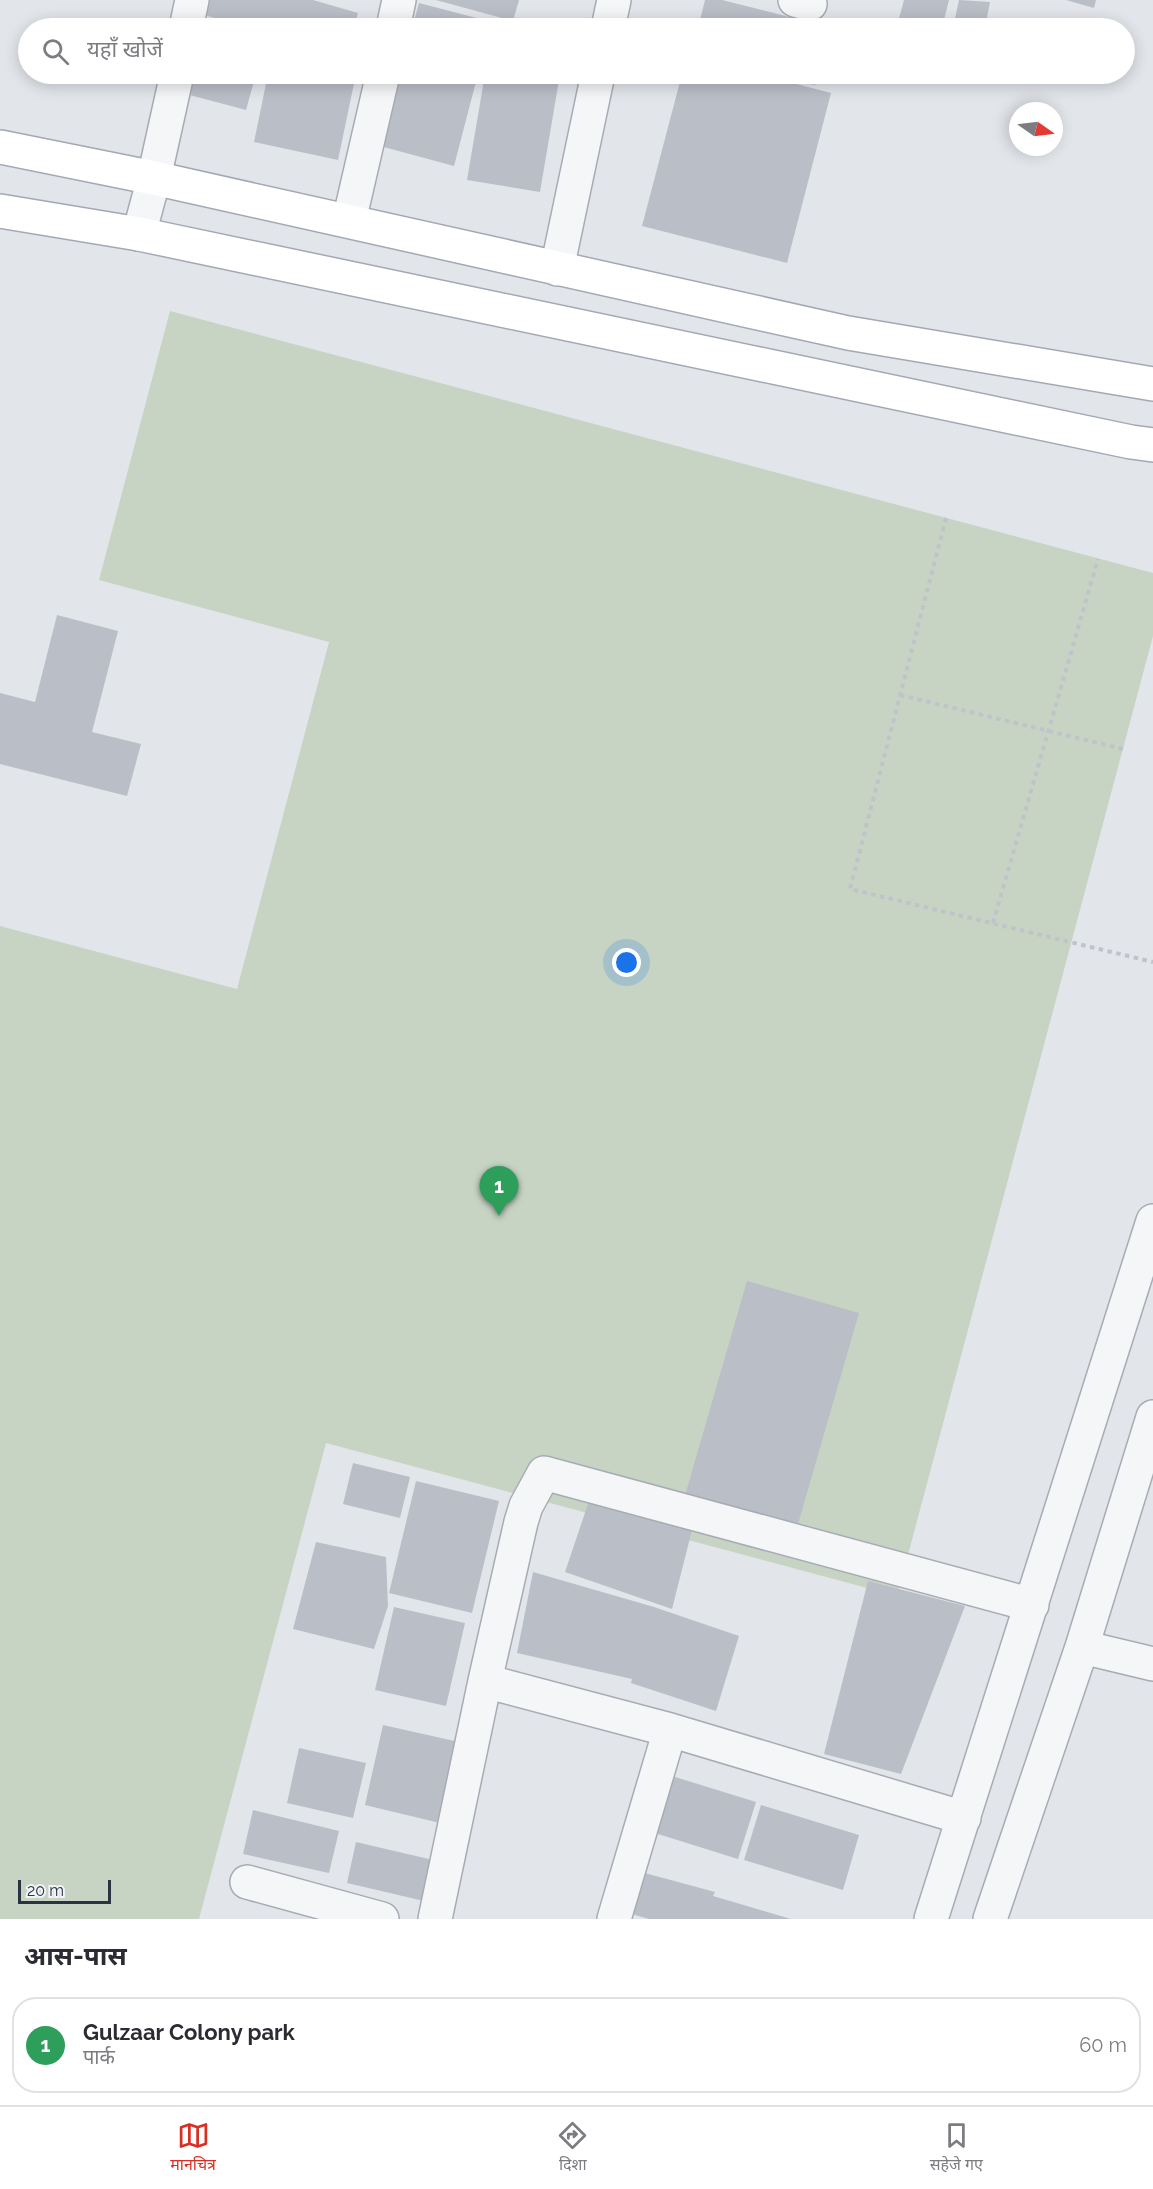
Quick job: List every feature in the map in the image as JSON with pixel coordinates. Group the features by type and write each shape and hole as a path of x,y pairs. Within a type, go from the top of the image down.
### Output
{"main road":[{"path":"0,147 154,177 848,333 1153,384"},
{"path":"0,211 139,234 1153,445"}],"street":[{"path":"188,18 192,0"},
{"path":"395,18 399,0"},
{"path":"610,18 614,0"},
{"path":"139,234 175,84"},
{"path":"349,221 380,84"},
{"path":"557,269 596,84"},
{"path":"932,1919 1153,1221"},
{"path":"990,1919 1082,1647 1153,1417"},
{"path":"435,1919 521,1522 526,1506 544,1473 1032,1605"},
{"path":"1082,1647 1153,1665"},
{"path":"485,1682 670,1730 964,1818"},
{"path":"614,1919 670,1730"},
{"path":"247,1882 382,1919"}],"path":[{"path":"946,518 850,888 1153,962"},
{"path":"993,923 1098,559"},
{"path":"900,695 1123,749"}],"green space":[{"path":"170,311 1153,573 1153,636 897,1596 326,1443 199,1919 0,1919 0,926 237,989 329,642 99,580"}],"building":[{"path":"208,0 313,0 358,13 357,18 215,18 204,15"},
{"path":"436,0 519,0 514,18 502,18"},
{"path":"705,0 722,0 793,18 700,18"},
{"path":"904,0 949,0 944,18 899,18"},
{"path":"959,0 990,2 987,18 955,18"},
{"path":"1066,0 1096,0 1094,8"},
{"path":"419,3 477,18 415,18"},
{"path":"189,84 253,84 246,110 186,94"},
{"path":"266,84 354,84 338,160 254,142"},
{"path":"397,84 475,84 454,166 380,146"},
{"path":"483,84 558,84 540,192 467,180"},
{"path":"679,84 796,84 831,93 787,263 642,226"},
{"path":"57,615 118,631 92,732 141,744 127,796 0,764 0,693 35,702"},
{"path":"747,1281 859,1313 796,1531 684,1499"},
{"path":"353,1463 410,1477 400,1518 343,1504"},
{"path":"416,1481 499,1501 472,1613 389,1593"},
{"path":"591,1495 692,1530 672,1609 565,1572"},
{"path":"316,1542 386,1557 388,1606 374,1649 293,1629"},
{"path":"533,1572 654,1607 739,1636 716,1711 631,1683 632,1679 517,1653"},
{"path":"868,1581 965,1606 901,1774 824,1754"},
{"path":"394,1607 465,1623 446,1706 375,1690"},
{"path":"383,1725 459,1742 440,1823 365,1805"},
{"path":"299,1748 366,1763 353,1818 287,1803"},
{"path":"659,1772 756,1802 738,1859 642,1829"},
{"path":"761,1805 859,1835 843,1890 744,1860"},
{"path":"253,1810 339,1831 329,1873 243,1854"},
{"path":"356,1842 433,1860 424,1901 347,1883"},
{"path":"630,1869 715,1892 713,1896 791,1919 649,1919 618,1910"}],"place":[{"name":"Gulzaar Colony park","path":"499,1216"}]}
